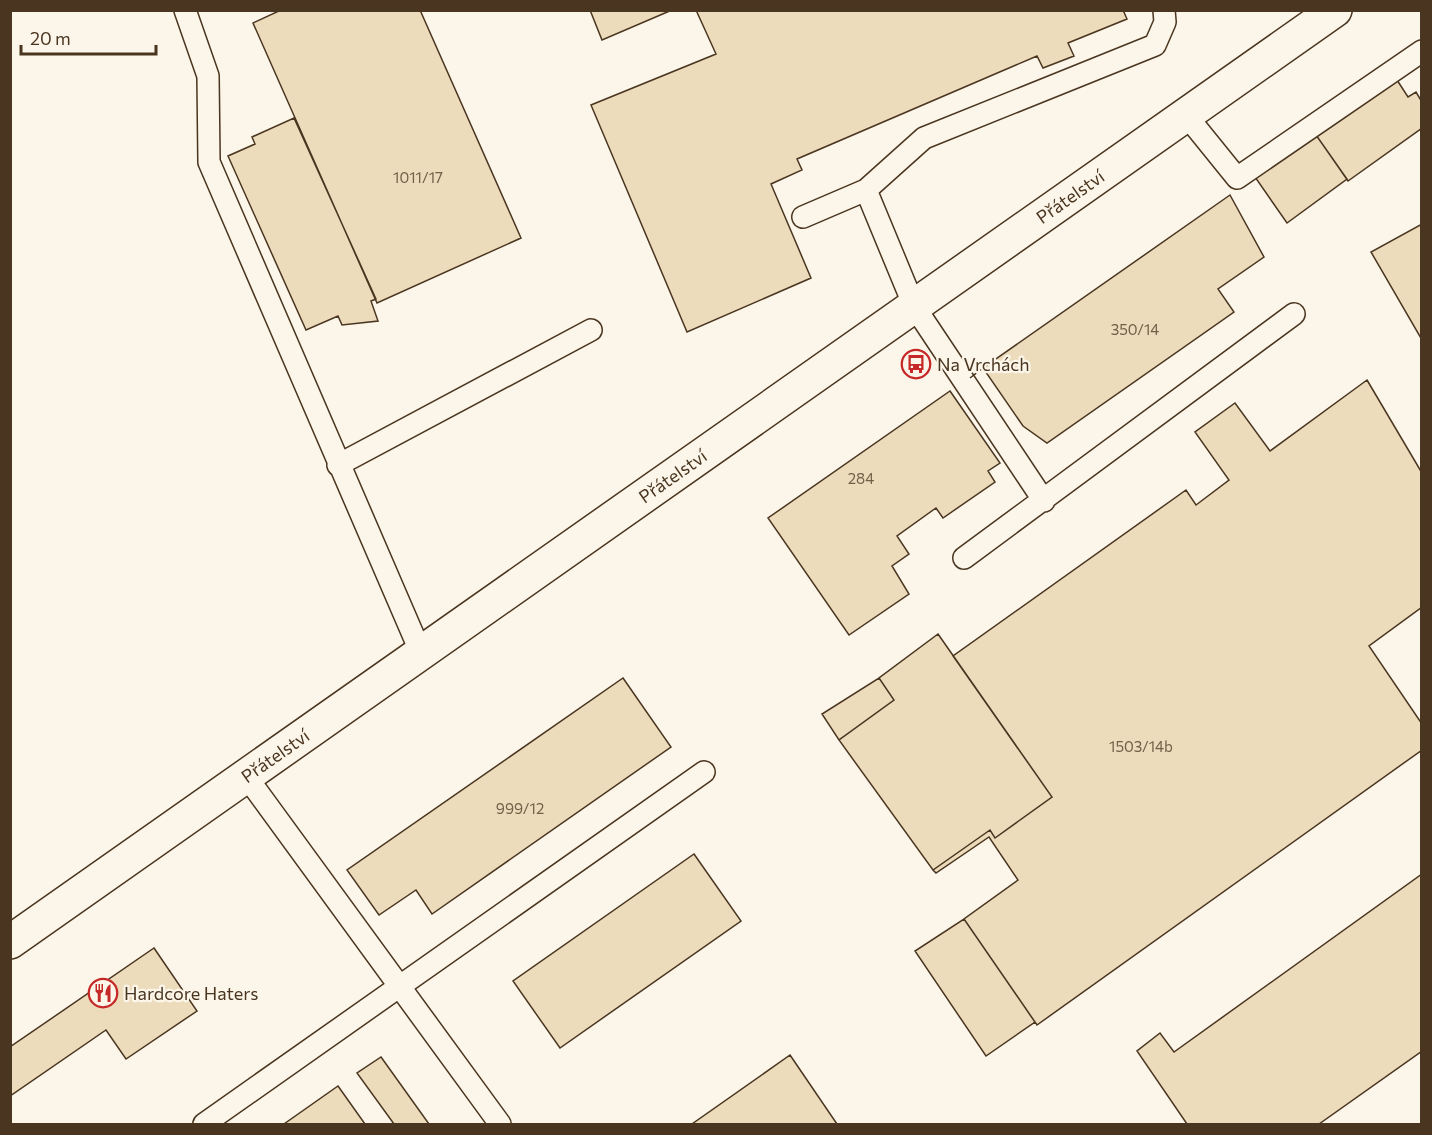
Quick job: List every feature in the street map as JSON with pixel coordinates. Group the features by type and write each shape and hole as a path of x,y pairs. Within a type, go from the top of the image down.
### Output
{"main road":[{"name":"Přátelství","path":"10,942 1335,10"}],"lane":[{"path":"185,10 208,76 209,162 421,653"},
{"path":"803,216 866,190 924,138 1155,45 1165,22 1164,10"},
{"path":"1186,115 1236,178 1422,51"},
{"path":"866,190 914,306 1044,501"},
{"path":"964,558 1294,314"},
{"path":"338,465 591,330"},
{"path":"204,1125 704,772"},
{"path":"246,776 500,1125"}],"building":[{"path":"281,10 420,10 521,238 377,303 253,23"},
{"path":"590,10 672,10 602,40"},
{"path":"696,10 1123,10 1127,19 1068,43 1074,56 1043,68 1037,56 797,159 802,170 771,184 811,278 687,332 591,105 716,54"},
{"path":"1397,80 1408,97 1416,92 1422,102 1422,128 1348,181 1316,135"},
{"path":"294,118 376,299 371,301 378,321 342,325 338,316 306,330 228,156 255,144 252,137"},
{"path":"1316,135 1347,179 1287,223 1255,177"},
{"path":"1230,195 1264,257 1218,289 1234,312 1047,443 1023,426 983,368"},
{"path":"1422,224 1422,340 1371,252"},
{"path":"1367,380 1422,473 1422,607 1369,646 1422,724 1422,750 1037,1025 964,919 1018,880 989,837 936,873 933,870 990,830 995,838 1052,797 953,656 1186,490 1196,505 1229,480 1195,432 1235,403 1270,451"},
{"path":"950,391 1000,463 988,471 995,482 943,518 936,508 897,536 909,554 892,566 909,594 849,635 768,518"},
{"path":"938,634 1052,797 995,838 990,830 933,870 839,740 894,700 879,678"},
{"path":"623,678 671,747 432,914 416,890 379,915 347,870"},
{"path":"879,678 894,700 839,740 822,714"},
{"path":"694,854 741,921 560,1048 513,981"},
{"path":"1422,874 1422,1051 1319,1124 1187,1124 1137,1051 1160,1033 1174,1052"},
{"path":"964,919 1035,1022 986,1056 915,951"},
{"path":"154,948 197,1011 126,1059 106,1030 10,1096 10,1047"},
{"path":"790,1055 837,1124 692,1124"},
{"path":"381,1057 429,1124 394,1124 357,1073"},
{"path":"338,1086 365,1124 284,1124"}],"fence":[{"path":"970,378 983,368"}],"place":[{"name":"Na Vrchách","path":"916,364"},
{"name":"Hardcore Haters","path":"103,993"}]}
